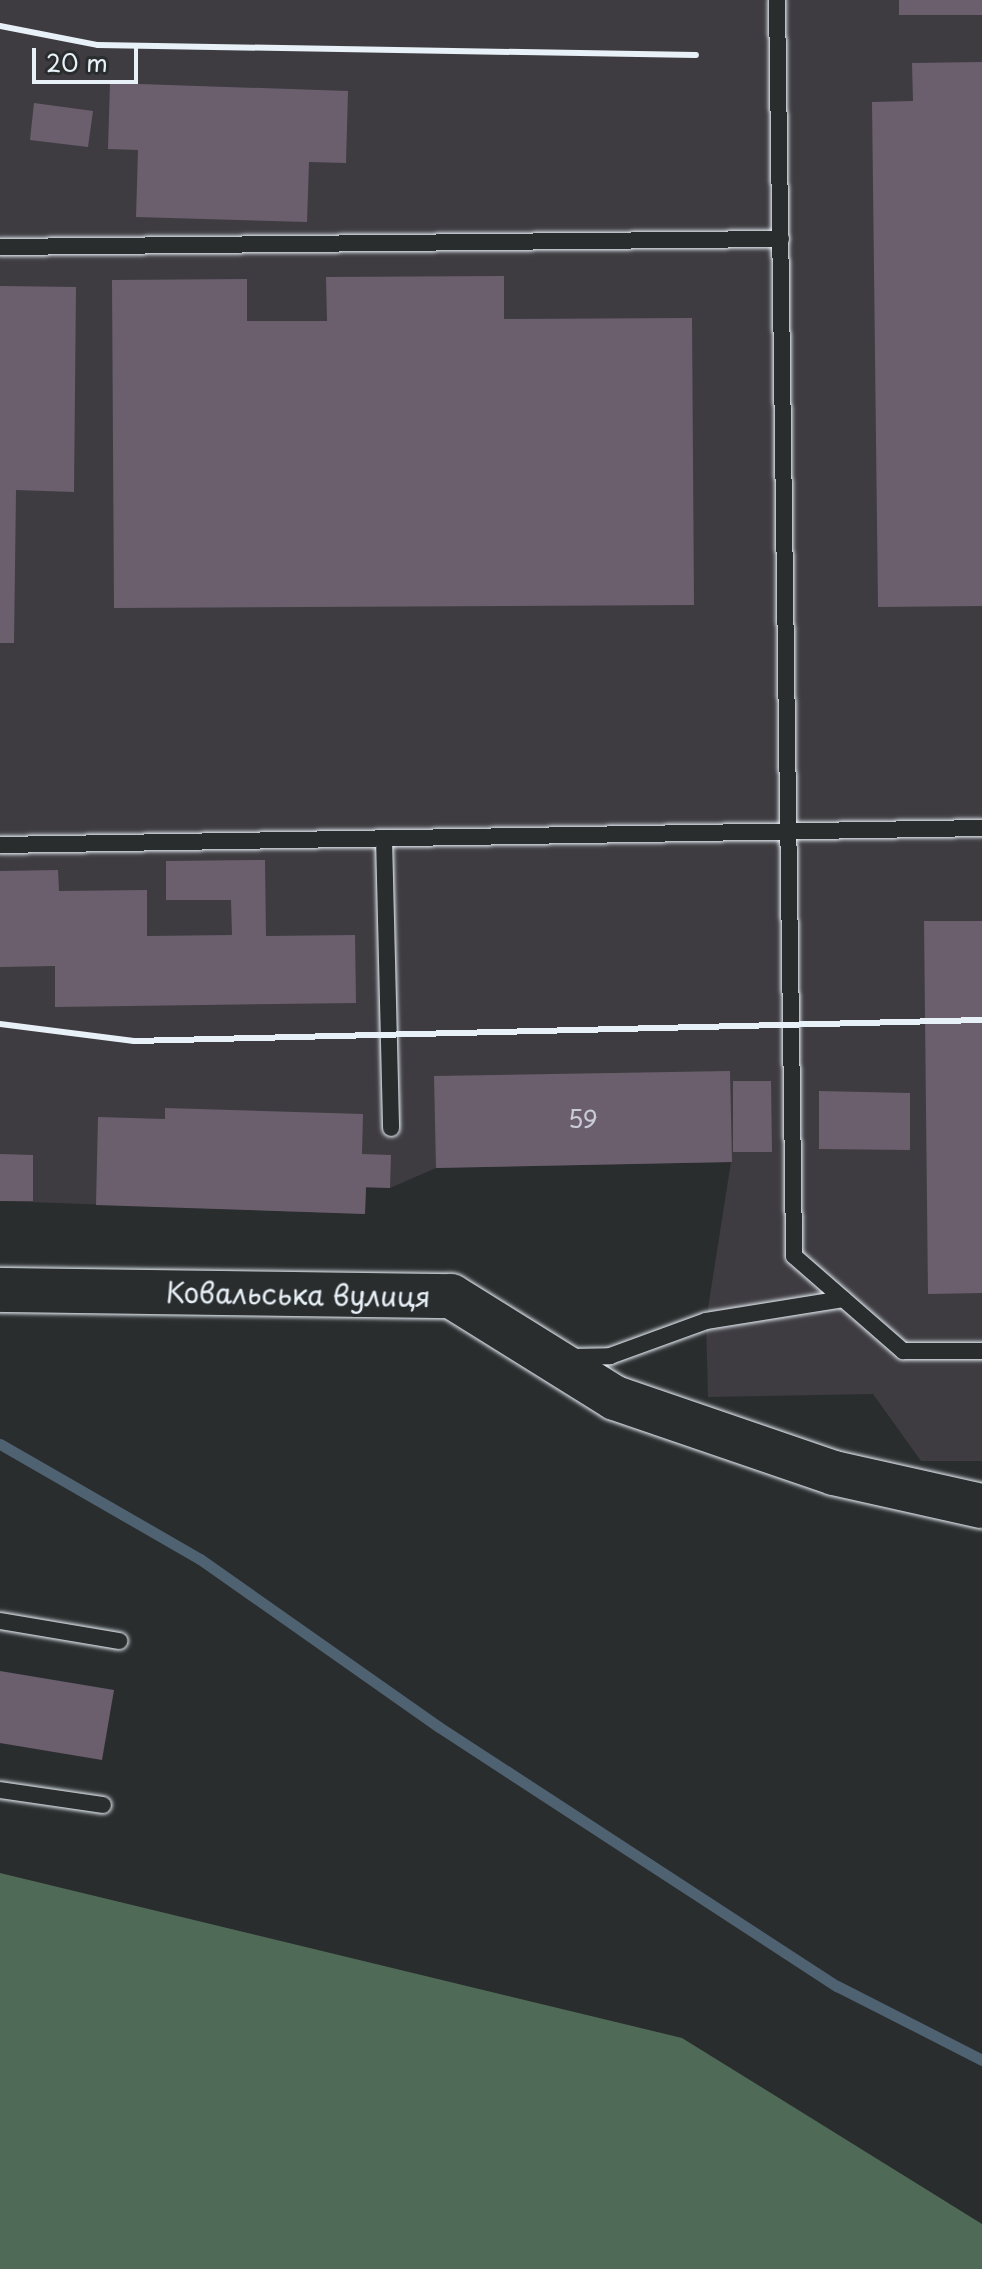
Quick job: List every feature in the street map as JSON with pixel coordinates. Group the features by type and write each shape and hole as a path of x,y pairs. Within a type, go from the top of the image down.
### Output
{"street":[{"name":"Ковальська вулиця","path":"0,1290 451,1296 615,1398 834,1473 982,1506"}],"lane":[{"path":"777,0 794,1256 903,1351 982,1351"},
{"path":"0,247 781,239"},
{"path":"0,845 982,828"},
{"path":"384,838 391,1128"},
{"path":"549,1357 610,1356 706,1321 843,1299"},
{"path":"0,1621 119,1641"},
{"path":"0,1790 103,1805"}],"shaded area":[{"path":"0,0 982,0 982,1461 921,1461 873,1394 708,1397 706,1321 731,1162 436,1168 390,1188 366,1188 365,1214 0,1201"}],"green space":[{"path":"0,1873 682,2038 982,2224 982,2269 0,2269"}],"building":[{"path":"899,0 982,0 982,15 899,15"},
{"path":"982,62 982,606 878,607 872,102 913,101 912,63"},
{"path":"110,83 348,91 346,163 309,162 307,222 136,217 138,150 108,149"},
{"path":"34,103 93,111 88,147 30,140"},
{"path":"504,276 504,319 692,318 694,605 114,608 112,280 247,279 247,321 327,321 326,277"},
{"path":"0,286 76,287 74,492 16,490 14,643 0,643"},
{"path":"265,860 266,936 355,935 356,1003 55,1007 55,966 0,967 0,871 58,870 59,891 147,890 147,936 232,935 231,900 166,900 166,861"},
{"path":"924,921 982,921 982,1293 928,1294"},
{"path":"730,1071 732,1162 436,1168 434,1076"},
{"path":"733,1081 771,1081 772,1152 733,1152"},
{"path":"819,1091 910,1093 910,1150 819,1149"},
{"path":"165,1108 363,1114 362,1154 391,1155 390,1188 366,1187 365,1214 96,1205 98,1117 165,1119"},
{"path":"0,1154 33,1155 33,1201 0,1201"},
{"path":"0,1671 114,1690 102,1760 0,1743"}],"waterway":[{"path":"0,1444 200,1559 439,1727 837,1986 982,2060"}],"railway":[{"path":"0,26 98,45 696,55"},
{"path":"0,1024 134,1041 982,1020"}]}
